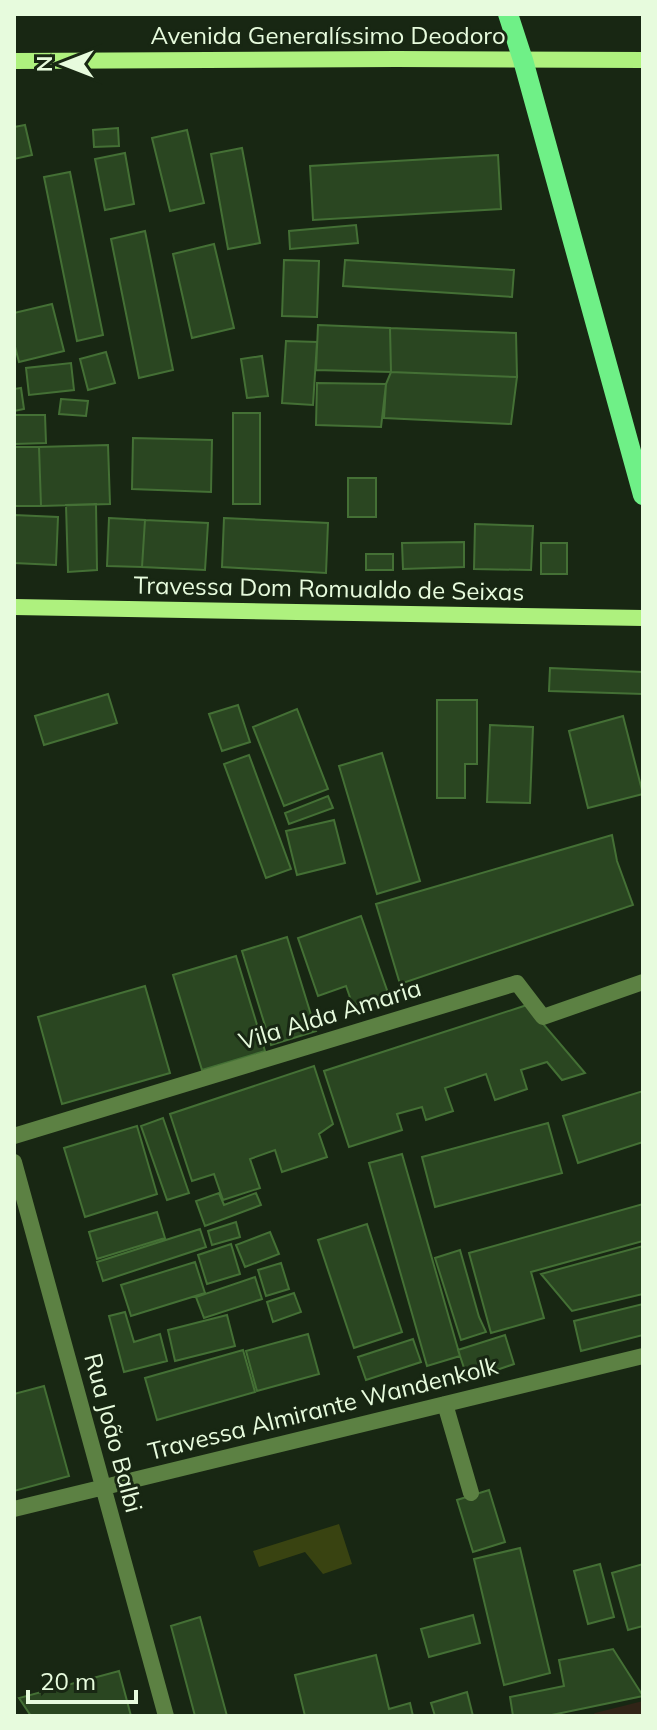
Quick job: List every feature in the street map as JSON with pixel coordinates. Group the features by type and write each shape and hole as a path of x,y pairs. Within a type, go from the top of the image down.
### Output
{"main road":[{"path":"508,14 643,495"}],"street":[{"name":"Avenida Generalíssimo Deodoro","path":"14,61 643,60"},
{"name":"Travessa Dom Romualdo de Seixas","path":"14,607 643,618"},
{"name":"Vila Alda Amaria","path":"14,1136 517,983 543,1017 643,982"},
{"name":"Rua João Balbi","path":"14,1162 166,1716"},
{"name":"Travessa Almirante Wandenkolk","path":"14,1509 643,1356"},
{"path":"445,1404 471,1493"}],"shaded area":[{"path":"339,1524 352,1564 323,1574 305,1552 259,1567 253,1551"},
{"path":"643,1701 643,1716 591,1716 595,1713"}],"building":[{"path":"25,125 32,155 14,159 14,127"},
{"path":"118,128 119,146 94,147 93,130"},
{"path":"187,130 204,203 170,211 152,138"},
{"path":"242,148 260,243 228,249 211,154"},
{"path":"125,153 134,204 105,210 95,159"},
{"path":"498,155 501,209 313,220 310,166"},
{"path":"70,172 103,335 77,341 44,177"},
{"path":"356,225 358,243 290,249 289,231"},
{"path":"145,231 173,370 139,378 111,239"},
{"path":"214,244 234,328 192,338 173,254"},
{"path":"284,260 319,261 317,317 282,316"},
{"path":"345,260 514,270 512,297 343,286"},
{"path":"52,304 64,351 19,362 14,343 14,313"},
{"path":"318,325 390,328 391,372 316,370"},
{"path":"390,328 516,333 517,377 391,372"},
{"path":"286,341 317,342 313,405 282,403"},
{"path":"106,352 115,383 88,390 80,359"},
{"path":"262,356 268,396 247,398 241,359"},
{"path":"71,363 74,390 29,395 26,368"},
{"path":"391,372 517,377 511,424 384,418 386,384"},
{"path":"317,383 386,384 381,427 316,425"},
{"path":"21,388 24,409 14,411 14,389"},
{"path":"61,399 88,401 86,416 59,414"},
{"path":"233,413 260,413 260,504 233,504"},
{"path":"14,415 45,415 46,443 14,444"},
{"path":"133,438 212,440 211,492 132,489"},
{"path":"108,445 110,504 41,506 39,447"},
{"path":"14,447 39,447 41,506 14,506"},
{"path":"348,478 376,478 376,517 348,517"},
{"path":"96,504 97,570 68,572 66,505"},
{"path":"14,515 58,517 56,565 14,563"},
{"path":"109,518 145,520 142,567 107,566"},
{"path":"224,518 328,523 326,573 222,567"},
{"path":"145,520 208,523 205,570 142,567"},
{"path":"475,524 533,526 531,570 474,569"},
{"path":"464,542 464,567 403,569 402,543"},
{"path":"541,543 567,543 567,574 541,574"},
{"path":"366,554 393,554 393,570 366,570"},
{"path":"550,668 643,672 643,694 549,691"},
{"path":"108,694 117,723 44,745 35,716"},
{"path":"437,700 477,700 477,764 465,764 465,798 437,798"},
{"path":"238,705 250,742 222,751 209,714"},
{"path":"297,709 328,789 284,806 253,727"},
{"path":"623,716 643,794 588,808 569,731"},
{"path":"490,725 533,727 530,803 487,802"},
{"path":"382,753 420,881 377,894 339,766"},
{"path":"249,755 291,869 266,878 224,764"},
{"path":"328,796 333,808 289,824 285,813"},
{"path":"334,820 345,863 297,875 286,831"},
{"path":"612,835 617,861 633,905 400,984 376,904"},
{"path":"361,916 388,993 353,1006 346,986 318,996 298,938"},
{"path":"287,937 316,1031 271,1045 242,951"},
{"path":"236,956 265,1051 202,1070 173,975"},
{"path":"145,986 170,1073 62,1104 38,1017"},
{"path":"527,1005 585,1073 562,1080 547,1062 521,1070 527,1089 495,1100 486,1074 445,1088 453,1111 426,1120 422,1107 397,1114 402,1130 349,1147 324,1071"},
{"path":"314,1066 333,1124 319,1134 327,1157 282,1172 275,1150 250,1159 260,1188 223,1200 214,1174 192,1181 170,1114"},
{"path":"643,1091 643,1142 578,1163 563,1116"},
{"path":"163,1118 189,1193 167,1200 141,1126"},
{"path":"548,1123 562,1173 435,1207 422,1157"},
{"path":"137,1126 157,1194 85,1217 64,1148"},
{"path":"402,1154 460,1356 427,1366 369,1163"},
{"path":"219,1193 224,1205 256,1193 261,1205 205,1226 196,1201"},
{"path":"643,1204 643,1241 531,1272 544,1318 491,1333 469,1253"},
{"path":"157,1212 165,1238 97,1259 89,1232"},
{"path":"236,1222 240,1237 212,1245 208,1231"},
{"path":"367,1224 402,1332 354,1348 318,1240"},
{"path":"200,1229 206,1247 103,1281 97,1262"},
{"path":"270,1232 279,1254 245,1267 236,1245"},
{"path":"231,1244 240,1274 207,1284 198,1255"},
{"path":"643,1246 643,1294 572,1311 541,1274"},
{"path":"460,1250 486,1332 461,1340 435,1258"},
{"path":"195,1262 205,1293 131,1316 121,1285"},
{"path":"281,1263 289,1289 266,1296 258,1270"},
{"path":"255,1277 262,1299 204,1318 196,1297"},
{"path":"294,1293 301,1312 273,1322 267,1302"},
{"path":"643,1304 643,1335 581,1351 574,1321"},
{"path":"125,1312 134,1342 160,1334 167,1361 124,1372 109,1316"},
{"path":"227,1315 235,1346 175,1361 168,1330"},
{"path":"308,1334 319,1374 257,1391 246,1351"},
{"path":"505,1335 514,1364 468,1380 458,1350"},
{"path":"413,1339 421,1362 366,1380 358,1357"},
{"path":"243,1350 255,1392 157,1420 145,1378"},
{"path":"44,1386 69,1476 14,1491 14,1394"},
{"path":"489,1490 505,1542 473,1552 457,1500"},
{"path":"520,1548 550,1673 504,1685 474,1559"},
{"path":"600,1564 614,1617 588,1624 574,1571"},
{"path":"643,1564 643,1626 628,1630 612,1573"},
{"path":"473,1615 480,1643 429,1657 421,1629"},
{"path":"200,1617 227,1716 195,1716 171,1626"},
{"path":"613,1649 643,1696 547,1716 513,1716 510,1697 564,1686 559,1660"},
{"path":"376,1655 389,1709 410,1703 413,1716 305,1716 295,1675"},
{"path":"119,1671 131,1716 31,1716 19,1698"},
{"path":"467,1692 473,1716 435,1716 431,1703"}]}
